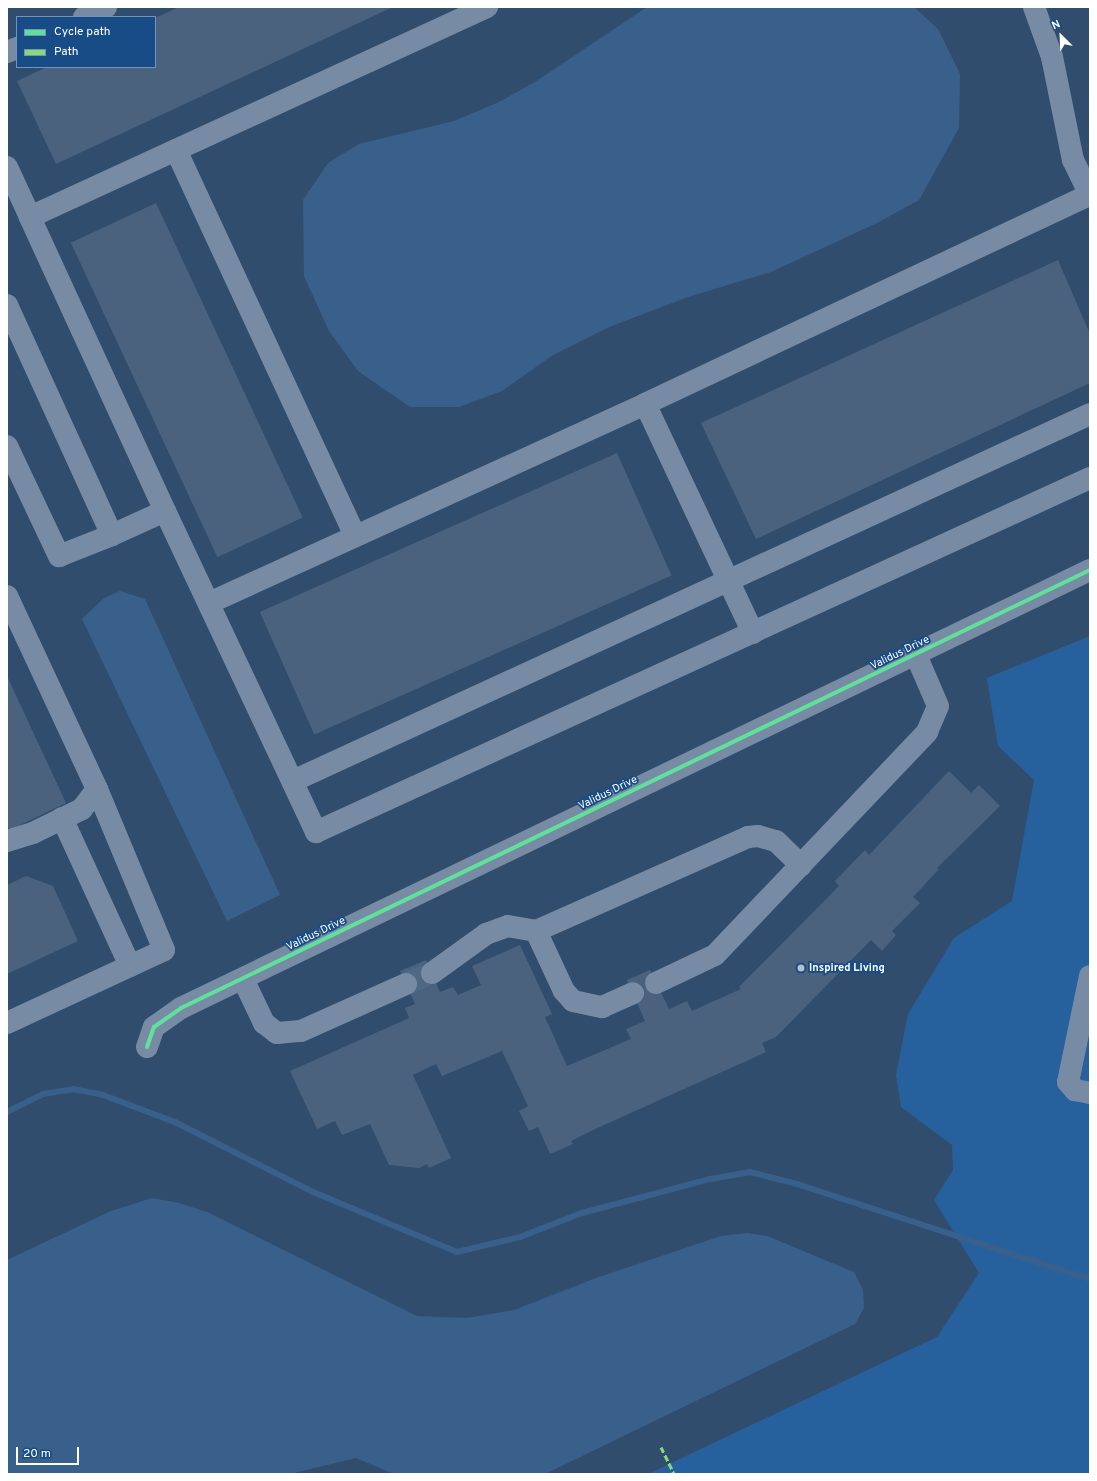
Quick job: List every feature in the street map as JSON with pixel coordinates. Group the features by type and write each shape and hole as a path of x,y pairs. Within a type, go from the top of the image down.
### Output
{"street":[{"path":"86,16 106,7"},
{"path":"209,603 645,404 1089,189 1073,160 1052,57 1034,7"},
{"path":"30,217 473,10"},
{"path":"176,150 355,536"},
{"path":"7,166 316,832 1090,478"},
{"path":"7,305 112,535"},
{"path":"645,404 753,632"},
{"path":"292,781 1090,414"},
{"path":"7,446 59,556 166,511"},
{"name":"Validus Drive","path":"147,1047 154,1027 181,1008 1090,570"},
{"path":"7,596 97,789 164,950 7,1023"},
{"path":"656,983 715,955 927,732 934,720 938,706 936,696 916,655"},
{"path":"7,841 33,833 82,809 97,789"},
{"path":"62,818 130,966"},
{"path":"432,973 486,934 508,926 536,931 748,837 758,836 776,841 801,865"},
{"path":"536,931 564,991 572,1001 602,1007 633,994"},
{"path":"1090,976 1068,1082 1075,1090 1090,1093"},
{"path":"243,979 264,1023 277,1033 301,1031 406,984"}],"shaded area":[{"path":"647,7 914,7 938,29 960,74 959,128 919,200 877,223 771,272 688,297 609,327 553,355 502,391 459,407 410,407 358,371 329,331 304,276 303,200 328,163 359,144 454,121 499,102 535,82"},
{"path":"120,591 145,599 280,895 227,921 82,619 104,598"},
{"path":"1090,636 1090,1474 648,1474 937,1337 979,1273 934,1200 953,1170 952,1145 901,1107 896,1075 908,1014 954,938 1012,901 1034,780 998,746 987,678"},
{"path":"152,1198 179,1203 207,1212 417,1316 467,1318 514,1310 596,1278 721,1236 747,1233 767,1236 854,1272 863,1290 864,1308 855,1324 545,1474 394,1474 356,1458 290,1474 7,1474 7,1260 111,1211"}],"building":[{"path":"179,7 393,7 56,164 17,81 45,68 156,68 156,18"},
{"path":"156,203 303,517 217,557 71,243"},
{"path":"1058,260 1090,334 1090,383 756,539 701,423"},
{"path":"617,453 672,575 314,734 260,612"},
{"path":"7,676 66,803 12,829 7,827"},
{"name":"Inspired Living","path":"949,771 971,793 979,785 1000,806 937,868 939,869 913,897 920,903 892,931 896,935 882,951 871,940 776,1037 762,1043 766,1052 593,1130 571,1141 573,1144 550,1154 538,1127 529,1131 519,1111 528,1106 502,1051 442,1076 436,1064 413,1075 451,1158 429,1168 427,1164 419,1168 389,1165 370,1124 342,1135 335,1121 317,1129 290,1071 409,1018 405,1008 415,1004 400,971 426,960 440,992 453,987 458,995 481,985 472,966 520,945 552,1014 545,1017 567,1066 631,1039 626,1029 645,1021 627,980 650,970 669,1009 687,1001 692,1011 741,989 739,987 839,886 835,881 865,850 869,855"},
{"path":"26,876 53,886 78,941 7,974 7,885"}],"waterway":[{"path":"7,1112 43,1094 73,1089 103,1095 175,1122 313,1192 457,1252 520,1237 582,1213 710,1179 750,1172 797,1184 1090,1279"}],"tunnel":[{"path":"406,984 432,973"}],"marked path":[{"path":"661,1447 674,1474"}],"cycle path":[{"path":"147,1047 154,1027 181,1008 1090,570"}],"place":[{"name":"Inspired Living","path":"801,968"}]}
